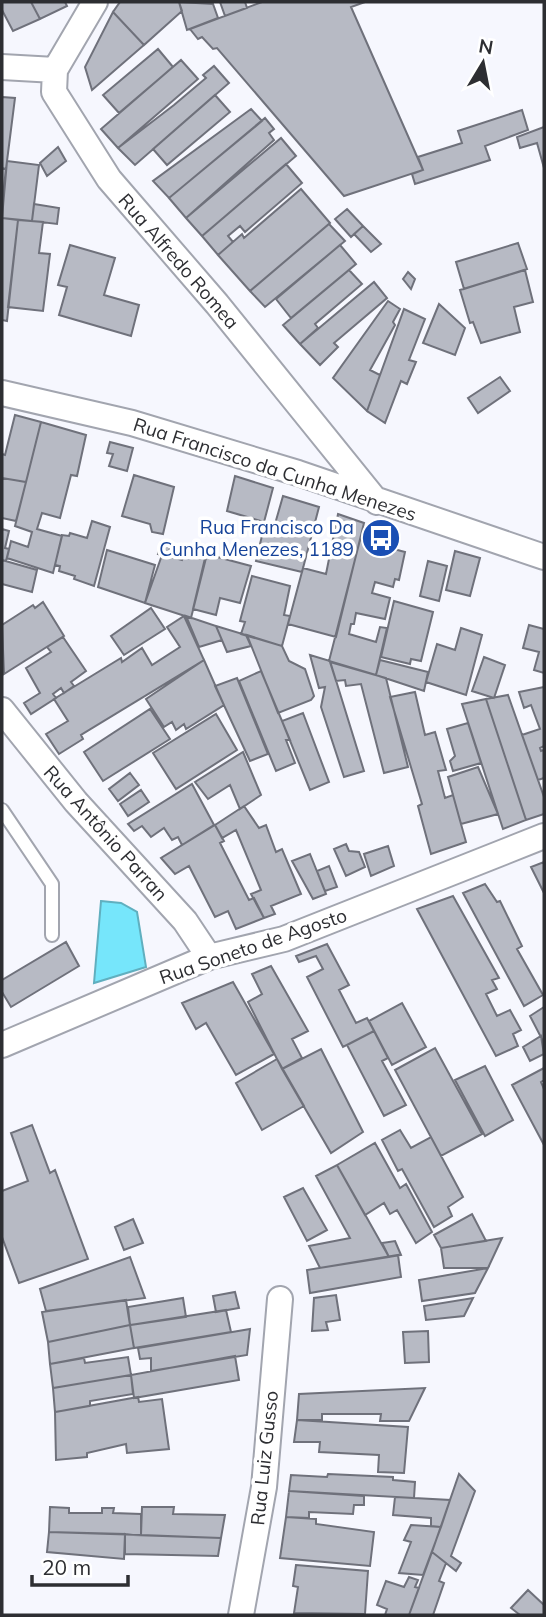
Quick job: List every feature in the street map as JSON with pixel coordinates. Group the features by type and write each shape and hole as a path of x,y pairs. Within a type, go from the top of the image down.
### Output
{"street":[{"path":"2,67 55,71 95,2"},
{"name":"Rua Alfredo Romea","path":"55,71 54,92 109,179 217,304 377,502"},
{"name":"Rua Francisco da Cunha Menezes","path":"2,393 132,423 331,483 377,502 503,540 544,557"},
{"name":"Rua Antônio Parran","path":"2,710 76,802 184,921 209,957"},
{"name":"Rua Soneto de Agosto","path":"2,1045 209,957 284,939 544,836"},
{"name":"Rua Luiz Gusso","path":"241,1615 264,1487 279,1299"}],"lane":[{"path":"2,810 52,884 51,935"}],"water":[{"path":"101,901 121,903 137,912 146,967 94,983"}],"building":[{"path":"2,2 31,2 40,19 13,31 2,10"},
{"path":"31,2 65,2 67,6 40,19"},
{"path":"120,2 179,2 182,11 144,45 113,12"},
{"path":"179,2 213,4 218,18 187,30"},
{"path":"220,2 245,2 247,8 225,16"},
{"path":"262,2 365,2 351,7 423,170 344,196 217,48 213,49 202,37 198,39 190,29"},
{"path":"113,12 144,45 92,90 85,67"},
{"path":"158,49 173,67 119,113 103,95"},
{"path":"181,60 198,79 118,148 101,129"},
{"path":"214,66 229,83 135,165 118,148 206,78 203,75"},
{"path":"215,95 230,112 167,165 153,149"},
{"path":"2,97 15,98 6,169 2,168"},
{"path":"251,109 262,121 169,198 153,181"},
{"path":"522,110 528,130 485,146 490,160 415,184 412,174 423,170 418,157 462,143 458,131"},
{"path":"265,118 274,129 269,133 274,140 186,218 169,198"},
{"path":"544,127 544,168 537,143 520,148 517,137"},
{"path":"281,138 296,156 202,236 186,218"},
{"path":"58,147 66,161 47,176 40,163"},
{"path":"7,161 39,165 32,221 2,218"},
{"path":"286,164 302,183 245,232 240,226 228,236 233,242 218,255 202,236"},
{"path":"2,168 6,169 2,203"},
{"path":"301,189 330,223 250,291 218,255 242,234 244,238"},
{"path":"34,204 59,208 57,224 32,221"},
{"path":"347,209 363,226 351,237 335,219"},
{"path":"2,218 18,220 7,321 2,320"},
{"path":"18,220 43,222 39,253 50,254 43,311 8,307"},
{"path":"329,224 345,241 265,307 250,291"},
{"path":"363,226 381,244 371,252 354,234"},
{"path":"518,243 527,269 464,289 456,262"},
{"path":"70,245 115,258 104,295 139,305 131,336 59,315 67,287 58,285"},
{"path":"340,245 356,264 291,318 276,299"},
{"path":"349,270 362,284 315,324 318,328 300,344 283,325"},
{"path":"525,270 533,302 514,307 520,332 481,343 473,322 470,323 460,290"},
{"path":"408,272 415,279 411,289 403,279"},
{"path":"374,282 387,298 334,343 338,347 320,365 300,344"},
{"path":"388,301 400,309 393,322 395,325 370,370 380,375 367,411 333,378"},
{"path":"439,304 465,328 455,355 423,343"},
{"path":"404,309 425,319 409,360 416,362 407,384 401,381 385,423 367,411"},
{"path":"500,377 510,391 478,413 468,398"},
{"path":"15,415 41,422 26,482 2,478 2,454 5,455"},
{"path":"41,422 86,435 77,476 71,475 60,518 42,513 37,529 62,536 53,573 7,558 11,541 28,547 32,532 15,526"},
{"path":"110,442 133,448 127,471 109,466 113,454 107,453"},
{"path":"134,475 174,487 163,534 152,532 150,524 122,516"},
{"path":"235,476 273,488 264,522 227,511"},
{"path":"2,478 26,482 16,521 2,518"},
{"path":"283,496 319,507 302,572 256,561 265,523 275,524"},
{"path":"338,514 364,523 336,637 288,624 303,568 326,574"},
{"path":"92,521 110,527 94,586 59,571 60,566 55,565 62,535 69,536 70,533 87,538"},
{"path":"2,529 9,531 5,548 9,549 6,561 2,560"},
{"path":"360,540 405,552 399,580 395,579 393,587 375,582 372,593 390,598 385,619 356,613 354,624 351,624 349,634 376,642 380,627 387,628 376,675 329,661"},
{"path":"161,542 171,544 168,556 182,560 185,552 206,558 191,618 145,603 162,555 158,554"},
{"path":"107,550 155,565 145,603 98,587"},
{"path":"455,551 480,558 470,596 446,590"},
{"path":"206,554 251,566 240,603 220,598 216,615 193,609"},
{"path":"2,560 37,570 32,592 2,584"},
{"path":"428,561 447,566 439,601 420,596"},
{"path":"252,576 290,586 284,615 290,616 282,646 241,634 245,622 240,621"},
{"path":"394,601 433,612 421,661 411,659 410,664 381,657"},
{"path":"43,602 64,636 4,674 2,625 33,605 35,608"},
{"path":"151,608 165,629 124,655 111,636"},
{"path":"184,616 204,660 81,735 83,739 59,754 46,734 68,721 54,699 142,648 152,665 180,647 167,627"},
{"path":"186,616 216,626 222,640 199,647"},
{"path":"529,625 544,629 544,673 534,670 539,652 523,648"},
{"path":"216,626 246,635 251,646 227,652"},
{"path":"461,628 482,635 466,695 426,682 437,644 455,650"},
{"path":"247,635 282,646 289,661 305,669 314,696 311,700 278,713"},
{"path":"63,637 86,671 71,682 74,686 64,693 61,688 53,694 56,698 31,714 24,703 40,693 26,668 51,652 47,647"},
{"path":"310,655 330,661 364,771 344,777 321,707 325,687 319,688"},
{"path":"484,657 505,665 494,698 472,691"},
{"path":"204,660 224,705 186,729 184,724 176,730 172,722 164,727 146,699"},
{"path":"380,660 428,672 424,691 376,675"},
{"path":"330,662 386,678 408,767 384,773 361,684 346,686 345,680 336,681"},
{"path":"261,671 290,740 286,740 295,763 276,771 239,681"},
{"path":"237,678 268,754 250,761 215,686"},
{"path":"544,687 544,746 540,748 541,751 544,750 544,778 538,780 522,735 540,729 531,705 524,708 519,692"},
{"path":"415,692 425,735 435,732 446,770 438,771 445,798 453,795 466,842 431,854 418,806 422,804 390,697"},
{"path":"508,695 544,797 544,814 526,820 486,699"},
{"path":"486,699 526,820 503,829 462,704"},
{"path":"150,709 170,739 103,781 84,752"},
{"path":"303,713 329,782 310,790 282,721"},
{"path":"216,714 237,750 176,789 153,753"},
{"path":"468,723 481,763 453,771 450,761 455,756 447,729"},
{"path":"243,752 261,795 240,809 230,785 208,799 195,782"},
{"path":"478,767 498,814 461,824 448,777"},
{"path":"130,773 139,785 118,801 109,789"},
{"path":"192,784 214,825 182,845 178,837 172,840 164,828 151,837 142,826 134,831 128,824"},
{"path":"141,790 149,802 128,816 120,804"},
{"path":"244,806 259,828 266,825 276,852 282,849 301,894 271,906 275,914 264,918 251,894 261,890 236,830 222,838 215,825"},
{"path":"215,825 224,841 220,843 249,900 254,898 264,918 236,929 228,911 215,917 189,866 175,874 161,858"},
{"path":"346,844 349,851 359,852 365,867 346,876 334,849"},
{"path":"388,846 394,866 371,876 364,854"},
{"path":"310,854 326,894 313,899 292,861"},
{"path":"544,862 544,893 531,867"},
{"path":"329,866 337,887 325,891 317,871"},
{"path":"485,884 497,902 500,901 522,946 517,949 543,995 524,1006 463,893"},
{"path":"453,896 499,978 492,980 497,989 486,994 497,1016 510,1010 521,1030 513,1034 518,1046 496,1056 417,909"},
{"path":"66,942 79,966 11,1007 2,992 2,980"},
{"path":"327,944 349,985 339,990 356,1023 367,1018 374,1031 343,1047 307,977 323,969 316,956 299,962 296,956"},
{"path":"271,966 308,1031 292,1039 302,1058 282,1069 248,1002 262,994 252,974"},
{"path":"233,982 274,1054 236,1075 206,1023 196,1029 182,1003"},
{"path":"402,1003 426,1047 392,1065 369,1021"},
{"path":"544,1007 544,1043 530,1016"},
{"path":"374,1031 388,1058 382,1061 406,1105 384,1116 347,1045"},
{"path":"541,1036 544,1054 530,1061 523,1047"},
{"path":"435,1048 482,1134 441,1156 395,1070"},
{"path":"321,1049 363,1132 331,1153 282,1069"},
{"path":"277,1059 304,1106 262,1130 236,1083"},
{"path":"485,1066 513,1120 485,1136 455,1080"},
{"path":"544,1068 544,1080 541,1082 544,1089 544,1145 512,1085"},
{"path":"32,1125 50,1173 55,1170 88,1259 19,1283 2,1237 2,1191 28,1181 11,1133"},
{"path":"400,1130 411,1148 431,1137 463,1197 448,1207 452,1216 434,1227 402,1169 398,1171 382,1140"},
{"path":"375,1143 400,1188 406,1184 432,1232 416,1243 397,1210 390,1214 384,1203 365,1215 337,1165"},
{"path":"337,1165 389,1257 320,1268 309,1246 350,1238 316,1176"},
{"path":"303,1188 327,1230 307,1241 284,1197"},
{"path":"472,1214 486,1241 441,1248 434,1235"},
{"path":"133,1219 143,1243 124,1250 115,1227"},
{"path":"502,1238 488,1268 444,1268 441,1248"},
{"path":"395,1241 401,1255 389,1257 382,1243"},
{"path":"398,1255 401,1277 310,1293 307,1270"},
{"path":"130,1257 145,1298 46,1311 40,1289"},
{"path":"488,1268 475,1293 422,1301 419,1280"},
{"path":"235,1292 239,1308 216,1312 213,1296"},
{"path":"336,1295 340,1320 326,1322 328,1330 312,1331 314,1298"},
{"path":"183,1298 186,1317 130,1325 128,1307"},
{"path":"473,1298 464,1316 426,1320 424,1306"},
{"path":"126,1300 130,1325 48,1342 42,1312"},
{"path":"226,1310 231,1332 134,1348 130,1325"},
{"path":"130,1325 134,1348 50,1364 48,1342"},
{"path":"250,1329 247,1355 151,1371 151,1358 140,1359 138,1348"},
{"path":"428,1331 429,1362 405,1363 403,1332"},
{"path":"235,1356 239,1380 134,1398 131,1375"},
{"path":"128,1357 131,1375 53,1388 50,1364 84,1358 85,1363"},
{"path":"131,1375 133,1394 90,1401 90,1406 55,1412 53,1388"},
{"path":"425,1388 409,1421 380,1421 381,1414 322,1414 322,1420 297,1420 299,1394"},
{"path":"138,1397 139,1402 162,1399 169,1449 127,1453 126,1444 87,1453 87,1457 56,1460 55,1412"},
{"path":"297,1420 408,1427 404,1473 378,1472 379,1455 319,1452 320,1442 294,1442"},
{"path":"328,1474 393,1477 393,1480 415,1482 414,1498 289,1491 291,1475 327,1477"},
{"path":"459,1474 475,1491 451,1556 461,1563 456,1571 432,1552"},
{"path":"289,1491 364,1496 364,1505 354,1505 353,1514 309,1512 309,1518 286,1517"},
{"path":"395,1497 450,1500 441,1527 431,1526 431,1518 393,1515"},
{"path":"50,1507 69,1508 69,1513 102,1513 102,1508 114,1508 113,1513 141,1514 141,1535 49,1532"},
{"path":"142,1507 174,1507 173,1514 225,1515 221,1538 141,1535"},
{"path":"286,1517 316,1519 316,1524 374,1532 370,1566 280,1558"},
{"path":"411,1525 441,1527 423,1575 399,1573 411,1542 404,1540"},
{"path":"49,1532 125,1534 124,1559 47,1552"},
{"path":"125,1534 221,1538 218,1556 125,1554"},
{"path":"432,1552 446,1563 439,1581 444,1583 433,1615 409,1615"},
{"path":"296,1565 368,1571 365,1614 294,1613 298,1587 293,1586"},
{"path":"409,1577 418,1580 415,1587 419,1588 409,1615 385,1615 387,1609 377,1605 386,1581 404,1587"},
{"path":"528,1590 544,1605 544,1615 520,1615 511,1608"}],"place":[{"name":"Rua Francisco Da Cunha Menezes, 1189","path":"381,538"}]}
